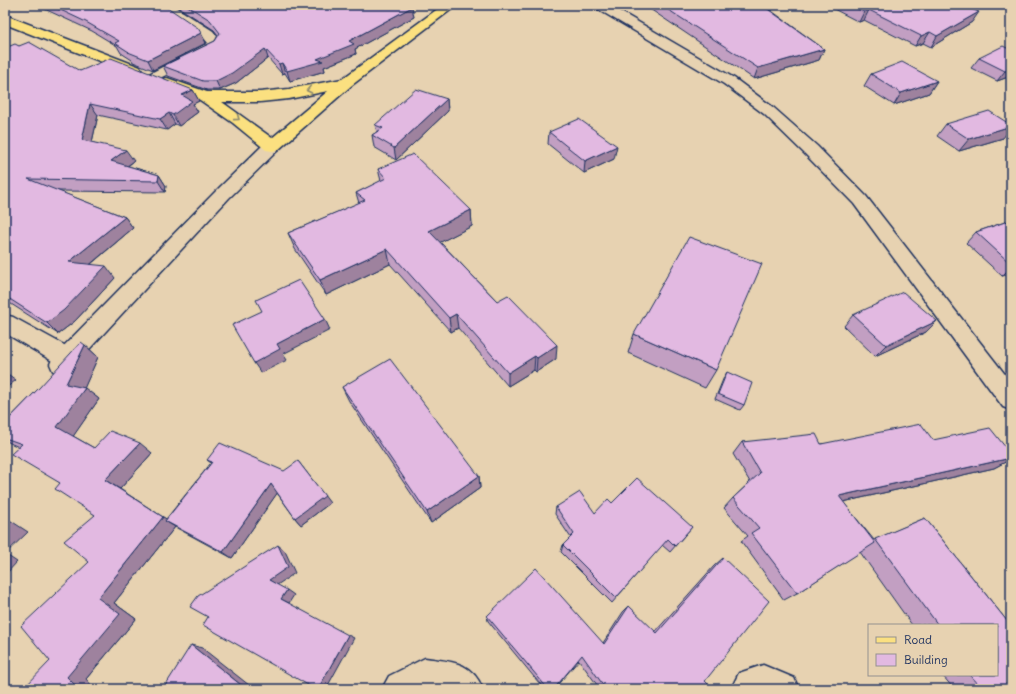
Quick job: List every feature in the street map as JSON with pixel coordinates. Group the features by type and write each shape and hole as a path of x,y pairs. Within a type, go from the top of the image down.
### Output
{"main road":[{"path":"5,19 205,96 272,146 347,82 451,5"},
{"path":"205,96 260,96 289,94 347,82"}],"street":[{"path":"154,77 213,46 215,43 208,34 164,5"},
{"path":"600,5 729,81 769,111 811,150 860,200 1011,400"},
{"path":"46,380 218,200 272,146"},
{"path":"5,323 67,358"},
{"path":"398,689 425,674 456,678 467,689"},
{"path":"746,689 750,684 763,681 783,689"}],"building":[{"path":"50,5 164,5 198,28 201,33 148,60 128,52 115,43 119,41 86,22"},
{"path":"186,5 406,5 412,7 349,41 354,44 317,59 323,61 287,71 282,63 279,64 265,49 232,73 216,81 203,81 163,66 215,41 220,33 210,20"},
{"path":"661,5 762,5 824,49 758,68"},
{"path":"850,5 960,5 979,12 937,36 930,32 921,36 869,10 864,12"},
{"path":"29,42 80,71 111,58 193,90 182,95 192,101 173,115 169,113 160,119 90,104 82,140 126,150 111,161 159,175 158,181 28,179 125,217 69,262 106,266 64,310 47,323 5,296 5,48 15,44 19,46"},
{"path":"1003,46 1011,50 1011,69 1005,71 979,58"},
{"path":"902,62 937,81 901,93 871,74"},
{"path":"416,89 447,99 394,148 372,135 383,128 375,125"},
{"path":"989,111 1011,126 969,139 946,124"},
{"path":"579,119 617,146 585,161 549,132"},
{"path":"413,154 471,210 429,231 497,301 508,295 557,345 537,358 535,356 508,373 456,314 449,318 387,249 320,280 288,233 365,200 356,193 386,178 378,169"},
{"path":"1011,220 1011,264 976,232"},
{"path":"689,237 762,264 716,370 634,334"},
{"path":"299,280 325,319 277,344 280,349 254,363 232,325 262,311 256,300"},
{"path":"903,292 937,321 886,345 853,315"},
{"path":"81,342 85,345 66,384 85,388 57,427 94,448 110,431 140,443 105,480 163,517 98,598 120,614 67,677 79,689 23,689 50,661 21,626 89,562 64,541 95,515 55,489 60,483 11,454 22,444 5,438 5,423"},
{"path":"390,359 479,476 427,512 342,387"},
{"path":"727,372 752,383 744,405 718,394"},
{"path":"921,424 933,440 990,428 1011,454 1011,458 839,496 875,543 797,593 751,533 759,528 733,498 760,473 742,442 816,434 821,444"},
{"path":"220,443 284,471 298,461 325,496 295,518 271,484 223,552 165,521 212,462 207,460"},
{"path":"637,478 692,527 675,546 668,539 616,598 563,545 574,534 556,507 580,492 595,513 608,499 612,503"},
{"path":"925,518 1011,626 1011,689 983,689 971,676 998,676 998,624 937,624 875,539"},
{"path":"278,545 288,567 269,580 287,590 281,599 348,635 318,689 315,689 203,625 208,617 190,607 198,596"},
{"path":"723,558 769,601 705,681 713,689 606,689 582,655 554,689 548,689 487,616 536,568 604,644 629,606 657,633"},
{"path":"191,645 246,689 163,689"}]}
